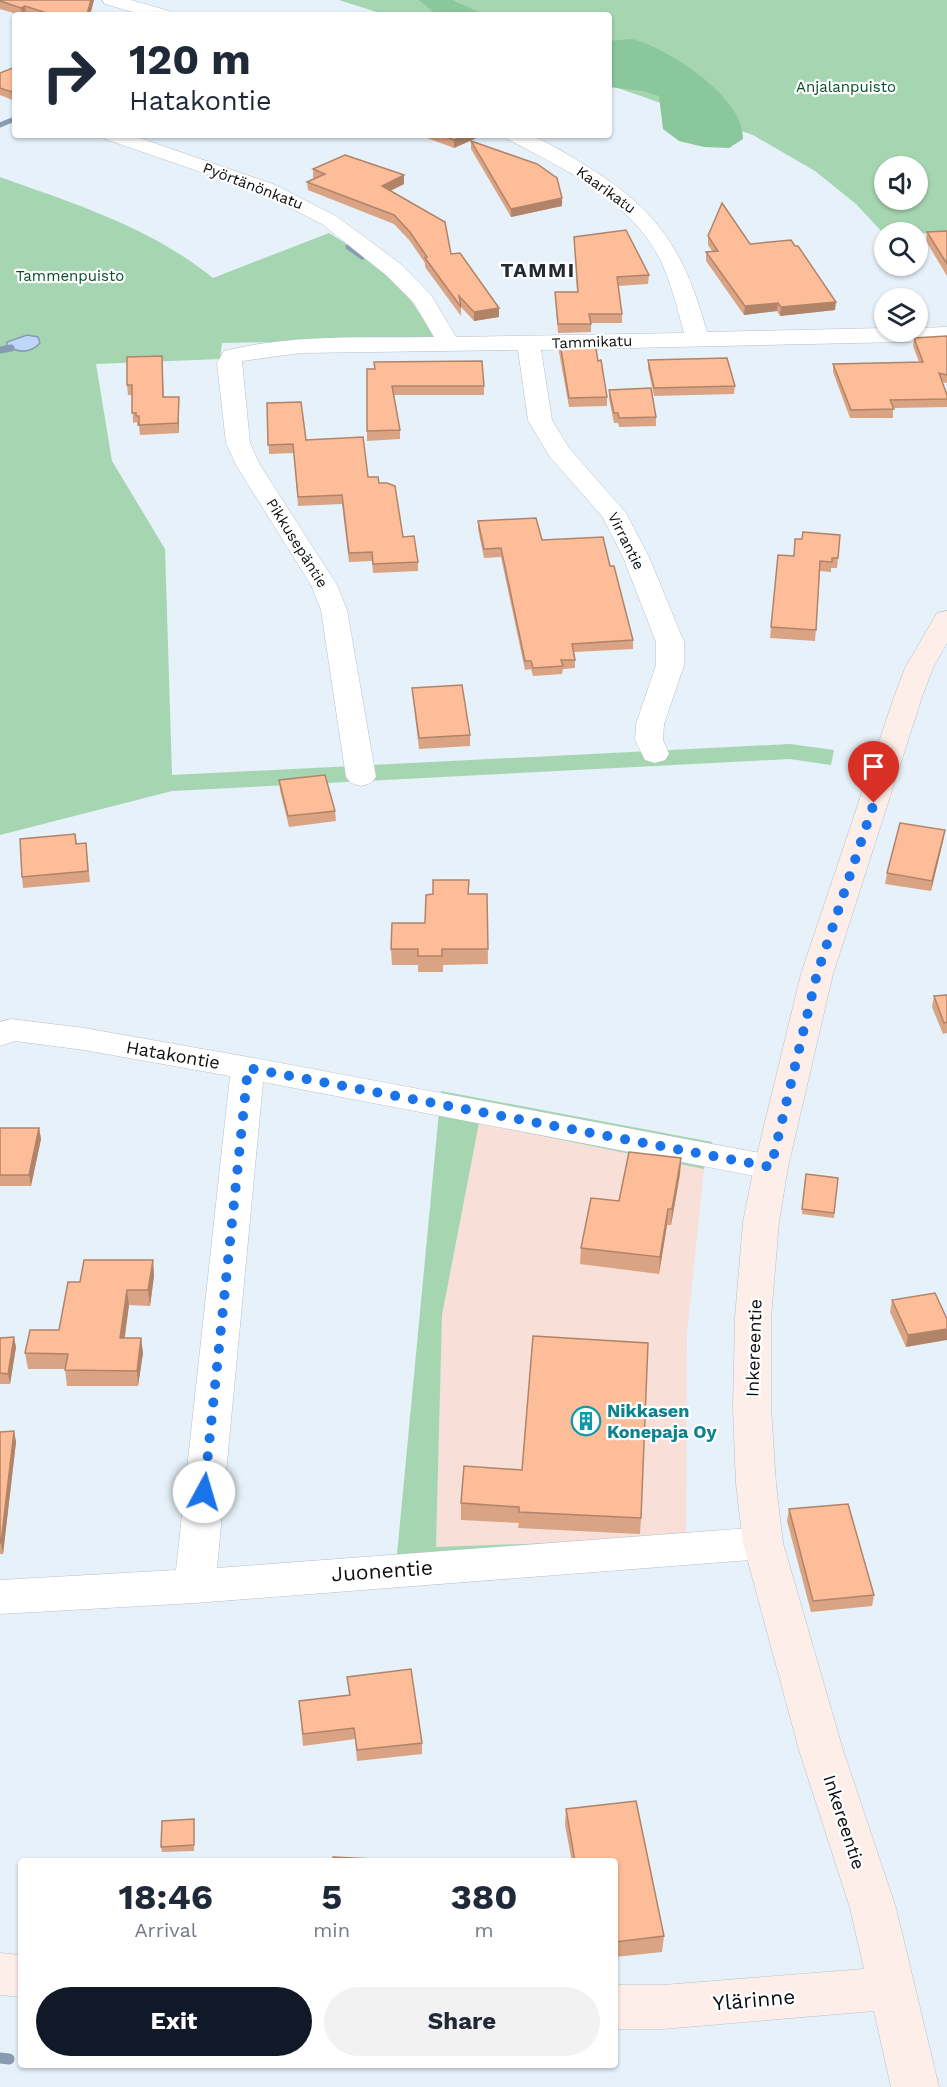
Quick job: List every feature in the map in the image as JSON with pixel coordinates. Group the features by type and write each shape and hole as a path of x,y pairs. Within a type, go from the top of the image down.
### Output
{"street":[{"path":"111,0 153,12"},
{"name":"Pyörtänönkatu","path":"121,138 266,188 329,220 394,270 423,300 449,344"},
{"name":"Kaarikatu","path":"520,138 584,172 611,190 640,214 657,236 672,262 682,285 697,339"},
{"name":"Tammikatu","path":"238,353 302,346 947,334"},
{"name":"Virrantie","path":"530,343 540,420 559,452 613,513 636,557 670,642 670,665 650,724 649,740 655,754"},
{"name":"Pikkusepäntie","path":"238,353 232,356 229,363 238,442 248,465 324,585 334,610 361,777"},
{"name":"Inkereentie","path":"915,2087 873,1908 820,1750 764,1544 756,1484 752,1408 753,1318 760,1222 817,974 908,697 919,668 947,619"},
{"name":"Hatakontie","path":"0,1035 11,1030 248,1068 771,1167"},
{"path":"195,1586 248,1068"},
{"name":"Juonentie","path":"0,1597 195,1586 764,1544"},
{"path":"0,1974 18,1976"},
{"name":"Ylärinne","path":"618,2007 663,2007 893,1988"}],"shaded area":[{"path":"479,1123 704,1169 687,1333 686,1538 436,1547 442,1315"}],"green space":[{"name":"Anjalanpuisto","path":"339,0 947,0 947,234 928,233 928,222 874,223 856,204 815,171 753,135 612,86 612,12 377,12"},
{"path":"419,0 452,0 478,12 433,12"},
{"path":"632,39 647,44 702,77 732,107 740,123 743,139 729,148 704,147 679,141 663,129 659,96 643,91 612,87 612,41"},
{"name":"Tammenpuisto","path":"0,177 111,218 164,244 213,278 329,233 377,263 405,292 437,339 222,343 220,359 96,364 112,461 165,549 172,775 790,744 834,750 831,765 790,759 172,791 0,835"},
{"path":"441,1091 712,1142 704,1169 479,1123 442,1315 436,1547 686,1538 394,1586"}],"water":[{"path":"27,335 38,337 40,343 33,349 25,351 7,346 7,342"}],"building":[{"path":"91,0 88,12 44,12 0,1"},
{"path":"12,68 12,92 0,88 0,73"},
{"path":"471,141 537,164 557,178 562,198 511,209"},
{"path":"345,155 404,175 382,186 445,222 451,254 460,253 499,308 474,312 459,296 461,307 425,258 427,257 410,232 394,215 307,182 325,174 313,169"},
{"path":"722,203 750,244 791,240 795,246 798,246 836,302 781,307 778,303 745,306 706,252 718,251 708,236"},
{"path":"626,230 649,275 617,277 622,314 589,314 591,324 558,324 555,292 578,292 574,237"},
{"path":"947,231 947,264 928,234"},
{"path":"947,336 947,375 939,373 947,399 890,400 894,409 851,410 833,364 923,362 916,342 928,342 928,337"},
{"path":"560,343 595,343 598,361 601,360 607,397 569,398"},
{"path":"162,356 163,397 179,397 178,423 139,425 139,416 132,413 132,385 127,385 127,357"},
{"path":"727,358 735,386 654,388 648,360"},
{"path":"482,361 484,386 392,386 400,430 367,431 367,369 375,369 374,362"},
{"path":"651,388 656,417 619,418 618,413 614,413 609,390"},
{"path":"301,402 306,440 363,437 368,477 378,477 379,483 395,486 403,537 414,536 418,562 373,564 372,552 349,553 342,495 298,497 293,444 268,445 267,403"},
{"path":"536,518 542,540 603,537 610,566 614,566 633,640 572,644 575,660 561,660 563,666 533,668 531,661 525,661 501,548 484,549 478,521"},
{"path":"803,532 840,535 838,558 832,558 832,562 820,561 816,630 771,627 778,555 794,556 795,539 802,539"},
{"path":"462,685 470,735 419,738 412,688"},
{"path":"325,775 335,811 288,816 279,780"},
{"path":"900,823 945,830 932,881 887,873"},
{"path":"75,834 76,844 86,843 88,871 22,877 20,839"},
{"path":"433,880 469,880 468,894 487,894 488,949 442,949 442,956 418,956 418,949 391,949 392,923 425,923 426,895 433,894"},
{"path":"947,995 947,1022 944,1023 934,996"},
{"path":"0,1128 39,1128 29,1175 0,1175"},
{"path":"629,1152 681,1158 672,1209 668,1209 660,1257 581,1248 591,1198 619,1201"},
{"path":"806,1174 838,1178 834,1213 802,1209"},
{"path":"84,1260 153,1260 148,1290 127,1290 120,1338 141,1338 137,1371 65,1370 68,1354 25,1353 30,1330 59,1330 68,1282 80,1282"},
{"path":"935,1293 947,1319 947,1329 908,1335 892,1300"},
{"name":"Nikkasen Konepaja Oy","path":"533,1336 648,1343 641,1518 519,1512 519,1507 461,1503 464,1466 522,1470"},
{"path":"14,1337 8,1374 0,1373 0,1338"},
{"path":"14,1431 1,1543 0,1543 0,1432"},
{"path":"848,1504 874,1595 813,1601 789,1509"},
{"path":"411,1669 422,1743 357,1750 354,1728 303,1734 299,1701 350,1695 347,1677"},
{"path":"636,1801 664,1936 618,1942 618,1858 574,1858 566,1809"},
{"path":"194,1819 194,1845 161,1847 162,1821"}],"waterway":[{"path":"0,125 12,120"},
{"path":"348,247 362,257"},
{"path":"0,350 11,348 7,349"},
{"path":"0,2058 9,2059"}],"place":[{"name":"Nikkasen Konepaja Oy","path":"586,1421"}],"district":[{"name":"TAMMI","path":"538,270"}],"route":[{"path":"204,1492 248,1068 771,1167 817,974 874,803"}]}
